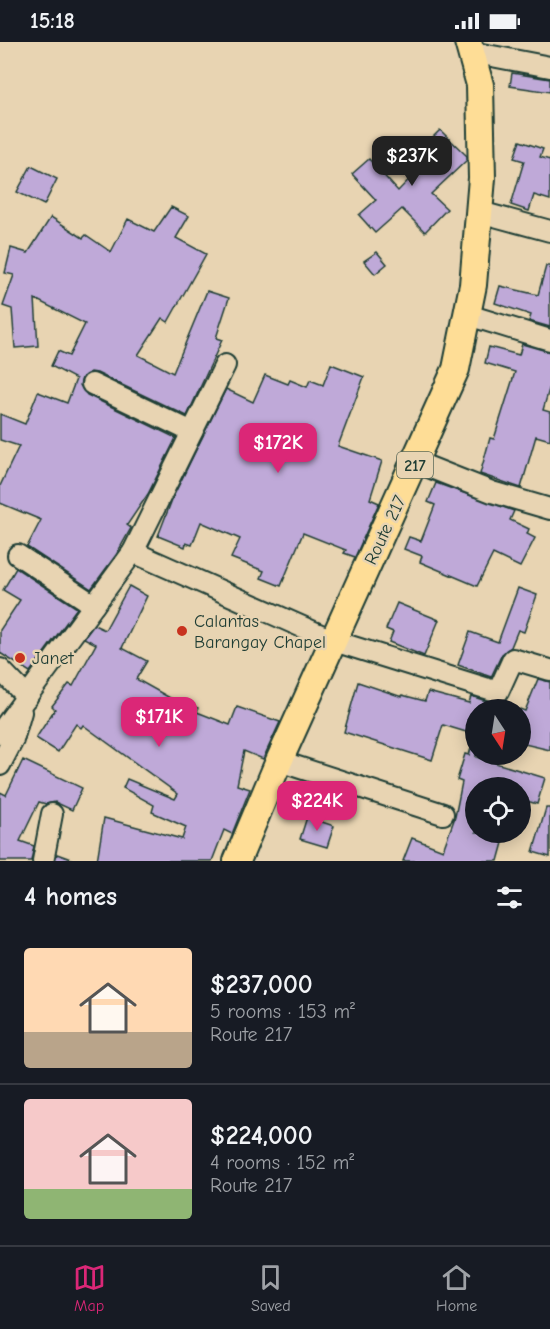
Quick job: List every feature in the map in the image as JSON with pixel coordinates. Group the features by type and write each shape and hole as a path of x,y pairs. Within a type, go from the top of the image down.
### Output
{"main road":[{"name":"Route 217","path":"237,861 279,761 416,462 456,369 468,315 480,212 480,85 470,47"}],"street":[{"path":"470,47 550,67"},
{"path":"480,212 550,231"},
{"path":"468,315 550,340"},
{"path":"0,733 133,552 225,365"},
{"path":"92,384 192,432"},
{"path":"416,462 492,492 550,509"},
{"path":"133,552 334,641 498,692 513,659 550,670"},
{"path":"18,555 94,605"},
{"path":"0,669 25,701"},
{"path":"0,765 13,740 25,701"},
{"path":"279,761 443,814"},
{"path":"43,861 52,814"}],"building":[{"path":"512,73 550,79 550,92 510,86"},
{"path":"440,130 467,156 467,160 431,194 447,209 425,232 402,209 375,233 359,215 376,200 352,174 369,159 398,191 430,158 421,149"},
{"path":"520,141 543,149 540,157 550,160 550,200 534,195 529,211 511,205 524,161 514,158"},
{"path":"31,166 57,179 44,205 17,192"},
{"path":"171,207 189,216 176,238 206,254 168,322 162,318 138,355 173,373 207,291 229,298 216,338 222,340 187,416 97,373 91,372 82,378 80,385 87,395 176,438 148,494 127,525 131,528 116,555 91,589 27,547 41,520 0,503 0,486 19,446 0,440 0,414 25,424 38,392 67,403 76,379 51,366 58,351 69,356 85,324 35,299 38,346 15,348 12,309 3,306 14,275 5,273 11,248 28,253 51,217 83,238 86,235 111,252 128,219 154,232"},
{"path":"377,252 387,264 375,274 364,261"},
{"path":"546,266 550,266 550,327 529,321 531,315 495,303 500,286 538,295"},
{"path":"522,344 550,352 550,386 543,410 550,412 550,440 536,436 521,488 480,474 490,438 494,439 515,372 485,363 489,347 519,355"},
{"path":"331,364 364,377 338,446 382,461 370,499 379,503 355,557 344,553 346,550 303,533 281,586 261,578 264,571 231,558 240,539 201,522 192,545 186,543 185,547 158,536 173,497 226,389 253,402 265,375 288,384 290,380 307,387 310,380 323,385"},
{"path":"436,483 514,511 510,520 529,529 527,534 535,538 520,567 493,554 477,586 420,562 422,556 404,549 409,537 421,541 435,505 428,502"},
{"path":"16,568 77,608 30,672 0,653 0,630 20,600 3,590"},
{"path":"129,586 147,596 122,648 147,661 136,679 170,698 198,708 197,712 230,725 237,707 280,722 263,759 244,751 237,785 250,789 232,834 224,830 212,861 97,861 104,818 182,839 186,827 152,812 154,805 123,788 127,779 175,799 178,794 83,725 81,728 76,724 58,752 36,738 55,709 52,706 69,684 73,686 96,644 84,638 94,625 105,630"},
{"path":"518,588 537,595 524,632 518,630 511,647 502,654 491,677 458,665 470,632 498,642"},
{"path":"397,603 439,620 424,656 389,642 393,632 386,629"},
{"path":"538,679 550,682 550,750 531,746 530,699"},
{"path":"358,682 402,697 402,695 425,701 428,692 465,702 465,732 443,725 432,760 344,732"},
{"path":"465,754 465,765 502,765 545,778 537,804 531,802 531,777 465,777 465,843 503,843 498,861 403,861 412,838 443,850 455,817 462,782 457,780"},
{"path":"23,760 82,788 72,810 55,802 46,804 39,802 20,841 34,846 31,861 0,861 0,792 6,795"},
{"path":"546,808 550,808 550,857 533,852"},
{"path":"307,817 334,826 327,847 300,839"},
{"path":"57,854 71,859 71,861 55,861"}],"place":[{"name":"Calantas Barangay Chapel","path":"182,631"},
{"name":"Janet","path":"20,658"}]}
